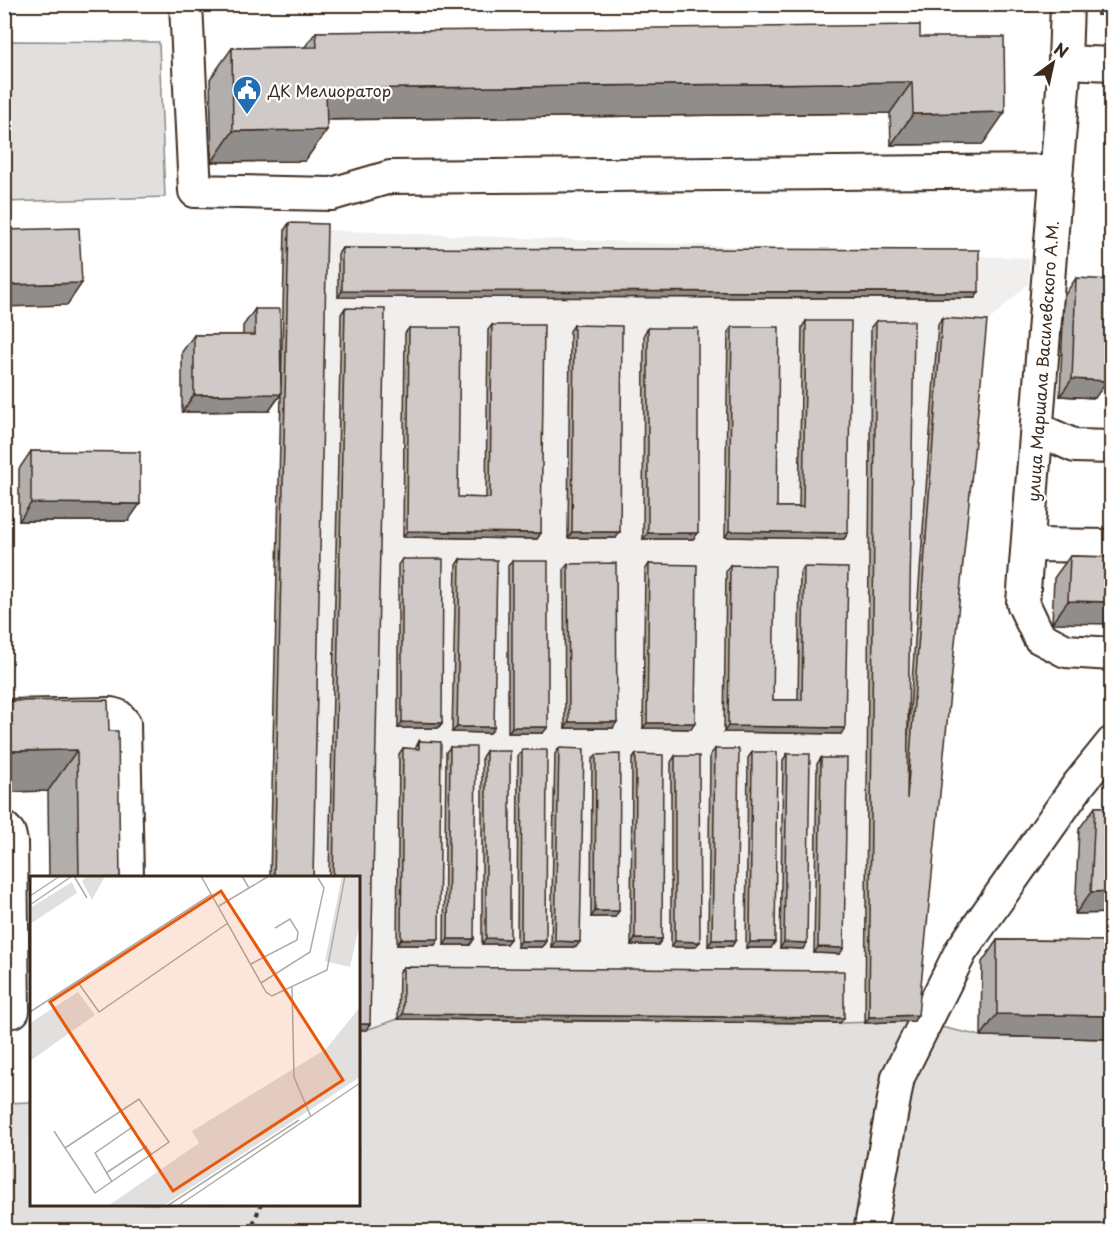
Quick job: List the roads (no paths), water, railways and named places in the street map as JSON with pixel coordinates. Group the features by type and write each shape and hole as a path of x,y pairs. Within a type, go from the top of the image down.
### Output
{"street":[{"path":"186,4 195,191 332,194 390,177 1056,171"},
{"name":"улица Маршала Василевского А.М.","path":"1067,4 1065,62 1023,603 1039,637 1065,651 1112,654"},
{"path":"1065,62 1112,64"},
{"path":"1037,429 1075,446 1112,447"},
{"path":"1035,463 1075,446"},
{"path":"1029,545 1112,546"},
{"path":"4,716 111,714 118,716 124,723 128,876"},
{"path":"870,1232 898,1077 945,982 961,951 1078,784 1112,743"},
{"path":"4,828 9,833 11,842 8,952 16,1011"}],"place":[{"name":"ДК Мелиоратор","path":"247,116"}]}
